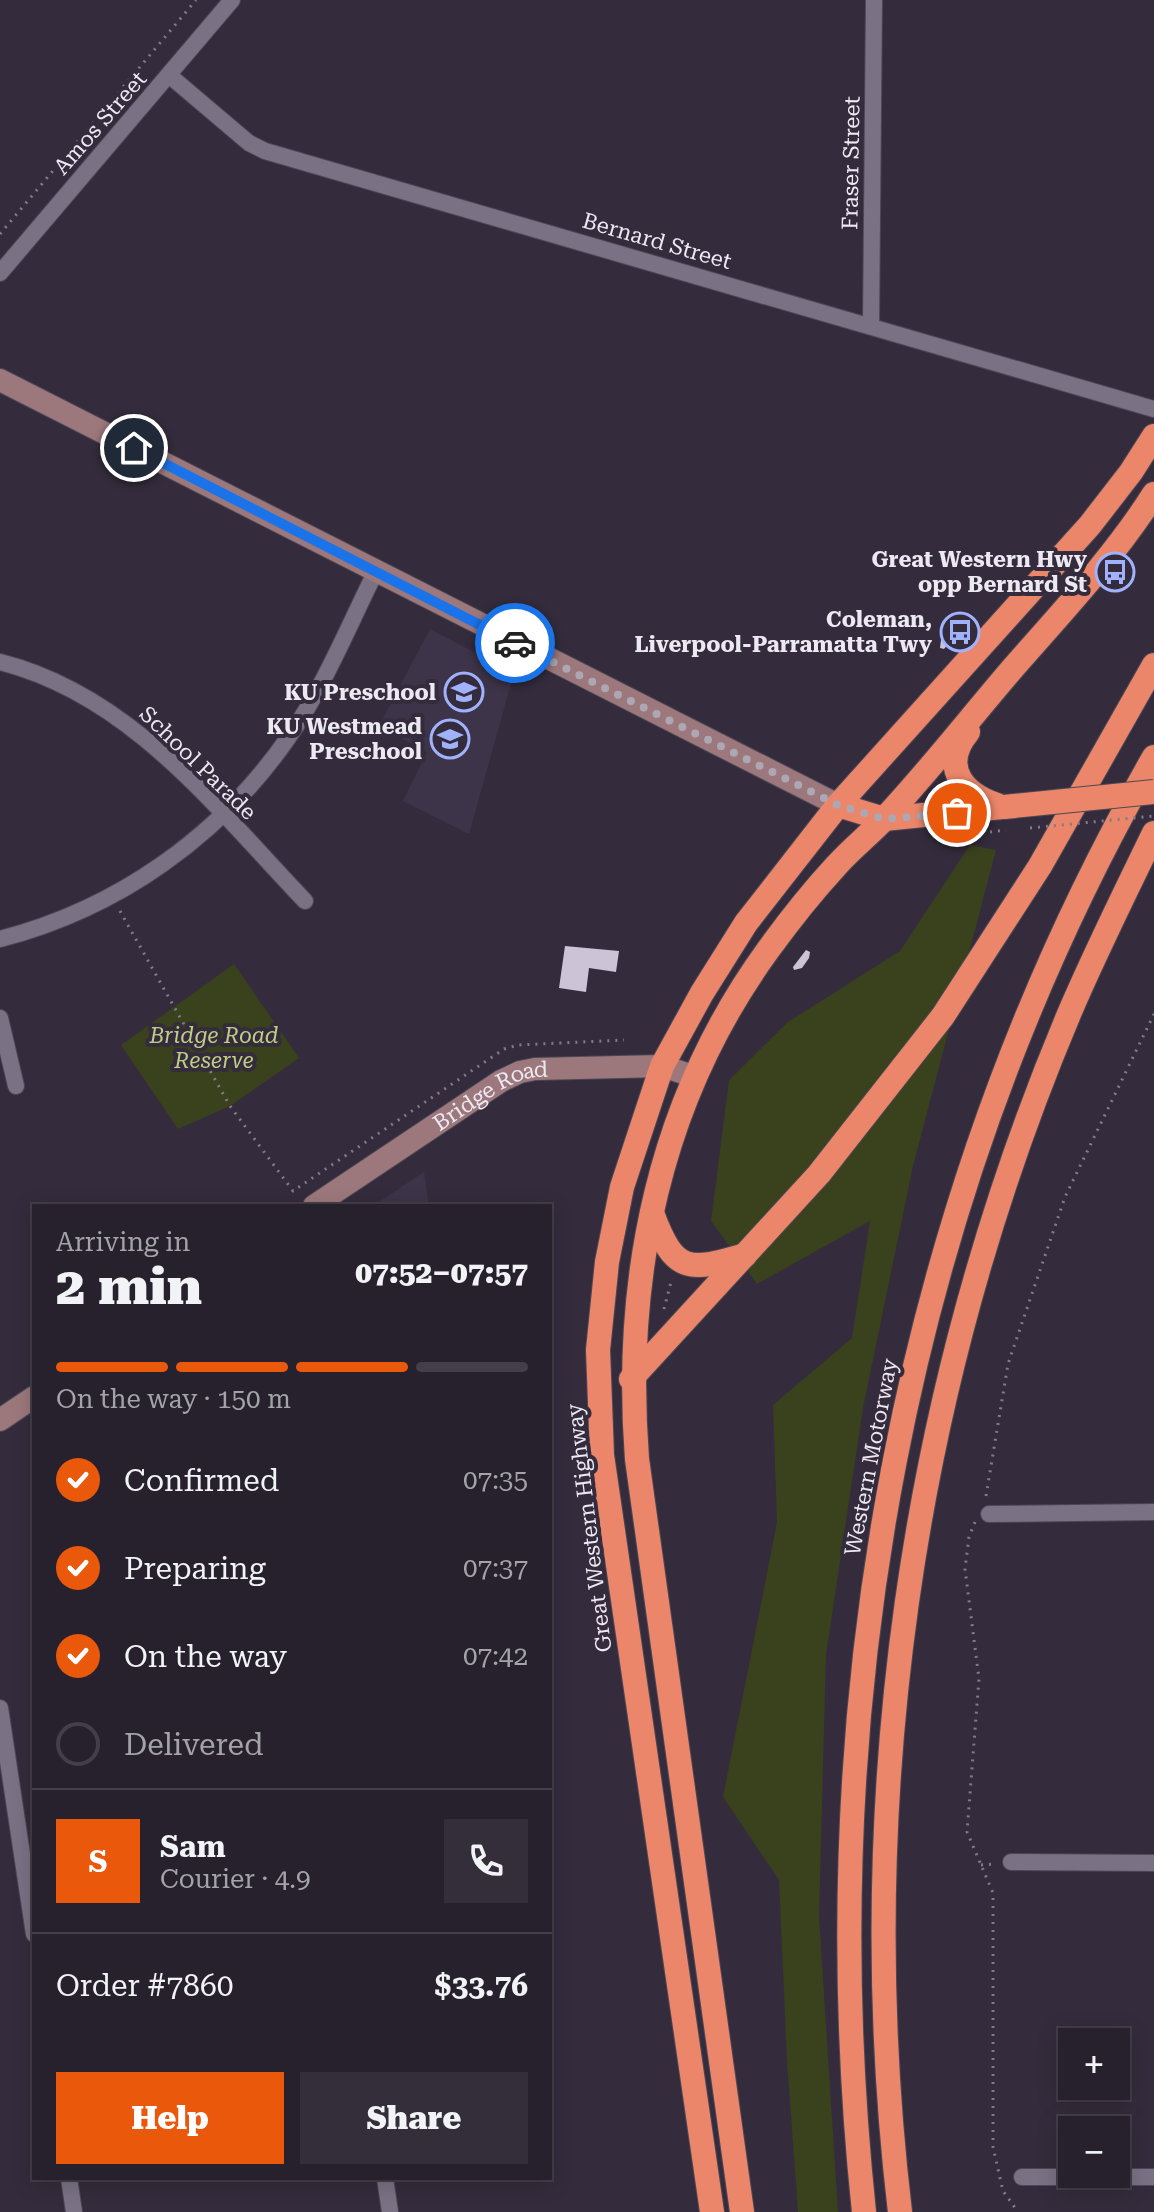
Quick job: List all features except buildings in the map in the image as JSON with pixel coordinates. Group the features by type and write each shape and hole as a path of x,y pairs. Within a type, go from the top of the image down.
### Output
{"highway":[{"name":"Great Western Highway","path":"712,2212 601,1441 599,1317 622,1187 662,1066 702,993 746,923 838,805 1090,525 1154,436"},
{"path":"742,2212 639,1485 635,1433 636,1310 652,1212 668,1146 693,1076 743,986 767,951 837,865 884,819 1104,563 1154,494"},
{"path":"612,1530 616,1424 624,1392 634,1374 819,1174 943,1016 1040,866 1154,665"},
{"path":"1002,680 989,709 957,748 955,765 959,778 970,791 991,803 1004,819"},
{"name":"Western Motorway","path":"864,2212 851,2067 849,1851 862,1672 891,1475 927,1316 998,1094 1071,920 1154,757"},
{"path":"838,805 884,819 1004,819 1154,792"},
{"path":"900,2212 887,2066 883,1884 892,1725 922,1507 953,1362 1003,1191 1068,1015 1154,833"},
{"path":"652,1212 662,1240 676,1258 689,1264 706,1266 747,1254"}],"street":[{"name":"Amos Street","path":"0,273 232,0"},
{"name":"Fraser Street","path":"871,326 874,0"},
{"name":"Bernard Street","path":"170,76 249,143 265,151 1154,409"},
{"path":"0,380 838,805"},
{"path":"0,939 67,918 112,897 175,855 223,814 255,781 289,737 376,571"},
{"name":"School Parade","path":"0,662 67,686 129,724 223,814 305,901"},
{"path":"0,1018 16,1086"},
{"name":"Bridge Road","path":"317,1204 511,1076 535,1069 662,1066 693,1076"},
{"path":"0,1420 32,1398"},
{"path":"983,1511 1154,1512"},
{"path":"0,1708 32,1921"},
{"path":"1011,1862 1154,1863"},
{"path":"1022,2177 1154,2177"},
{"path":"69,2180 74,2212"},
{"path":"385,2180 390,2212"}],"path":[{"name":"Amos Street","path":"0,234 196,0"},
{"path":"1020,829 1154,816"},
{"path":"990,832 1004,819"},
{"path":"112,897 230,1106 293,1191"},
{"path":"1018,2212 1003,2191 993,2147 993,1893 967,1832 979,1679 965,1569 969,1537 983,1511 1008,1364 1065,1197 1154,1014"},
{"path":"661,1320 673,1276"}],"shaded area":[{"name":"KU Westmead Preschool","path":"430,629 514,673 469,834 403,801 427,752 379,726"},
{"path":"424,1172 429,1204 376,1204"}],"green space":[{"path":"970,845 996,850 913,1166 863,1408 826,1655 819,1916 838,2212 798,2212 779,1880 723,1797 777,1522 773,1405 852,1338 870,1221 757,1284 711,1221 729,1080 788,1022 900,951"},
{"name":"Bridge Road Reserve","path":"234,964 299,1058 230,1106 178,1129 121,1045"}],"way so far":[{"path":"515,643 838,805 884,819 957,813"}],"place":[{"name":"Great Western Hwy opp Bernard St","path":"1115,572"},
{"name":"Coleman, Liverpool-Parramatta Twy","path":"960,632"},
{"name":"KU Preschool","path":"464,692"},
{"name":"KU Westmead Preschool","path":"450,739"}],"route":[{"path":"134,448 515,643"}]}
